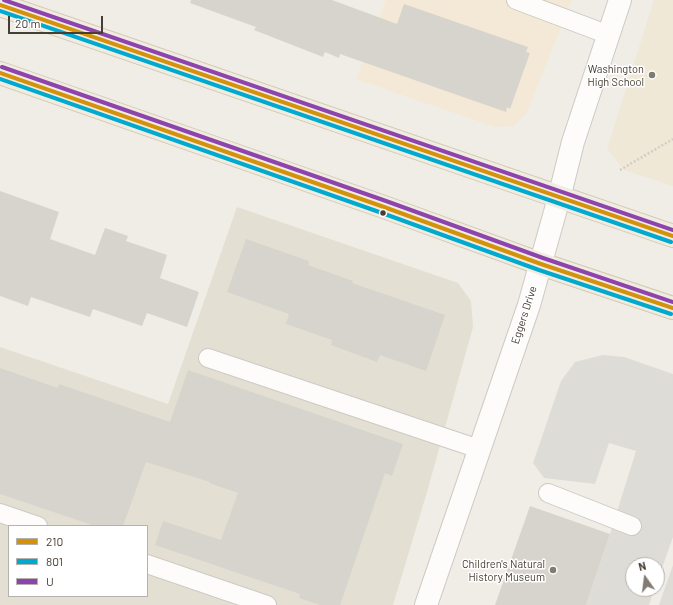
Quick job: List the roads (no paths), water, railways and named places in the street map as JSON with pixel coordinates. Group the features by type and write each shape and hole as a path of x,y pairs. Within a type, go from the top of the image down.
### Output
{"main road":[{"path":"0,5 673,236"},
{"path":"0,73 384,207 541,264 673,308"}],"street":[{"name":"Eggers Drive","path":"426,605 529,305 573,142 620,0"}],"lane":[{"path":"516,0 609,35"},
{"path":"208,358 479,449"},
{"path":"548,493 632,526"},
{"path":"0,513 35,525"},
{"path":"148,564 267,605"}],"place":[{"name":"Washington High School","path":"652,75"},
{"name":"Children's Natural History Museum","path":"553,570"}]}
